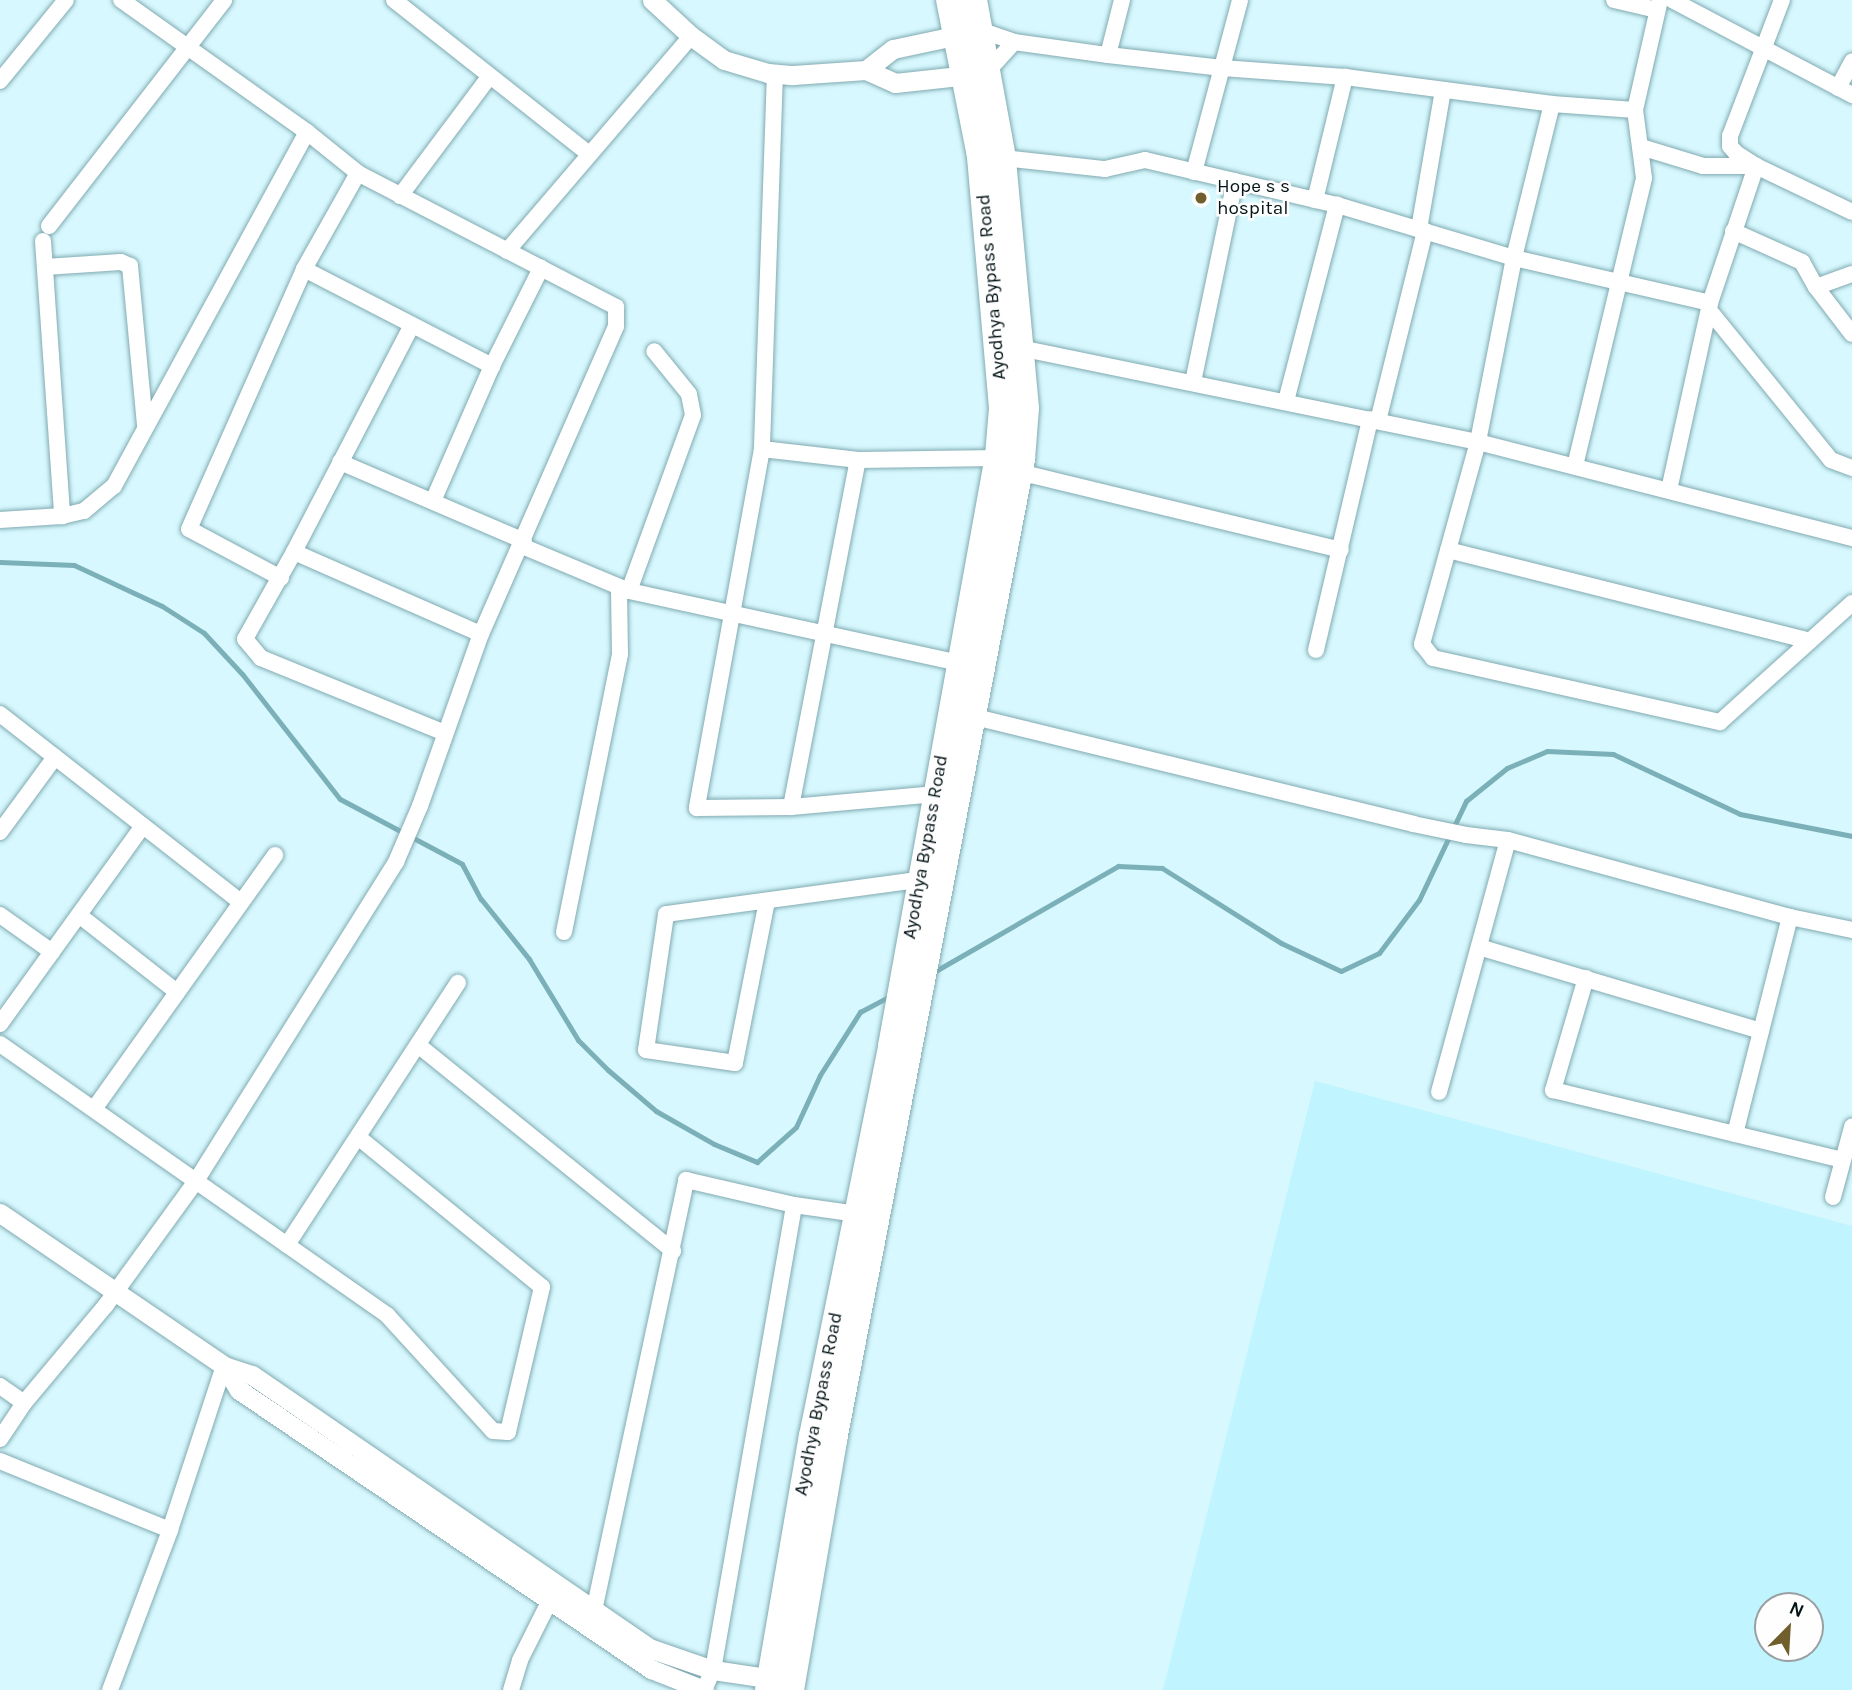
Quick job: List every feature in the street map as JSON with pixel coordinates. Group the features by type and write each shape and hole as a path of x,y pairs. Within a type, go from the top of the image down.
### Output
{"main road":[{"name":"Ayodhya Bypass Road","path":"949,0 969,32"},
{"name":"Ayodhya Bypass Road","path":"780,1685 834,1440 922,923 1009,465 1026,408 1010,348 980,156 976,74 969,32 974,0"},
{"name":"Ayodhya Bypass Road","path":"976,74 1003,158 1010,348"},
{"name":"Ayodhya Bypass Road","path":"922,923 919,880 936,794 962,714"},
{"name":"Ayodhya Bypass Road","path":"780,1685 811,1436 857,1214 901,1045"}],"street":[{"path":"0,81 66,0"},
{"path":"0,1439 24,1403 116,1292 196,1181 396,862 420,806 481,634 616,326 616,307 358,173 307,132 121,0"},
{"path":"62,516 45,267 46,233 225,0"},
{"path":"394,0 589,153"},
{"path":"652,0 691,36 724,60 775,73 866,71 895,83 976,74 1014,42"},
{"path":"1108,55 1122,0"},
{"path":"1194,172 1240,0"},
{"path":"1575,466 1617,280 1644,178 1635,110 1659,5 1614,0"},
{"path":"1672,0 1845,91 1852,62"},
{"path":"1782,0 1730,136 1730,146 1756,166 1852,212"},
{"path":"866,71 893,49 969,32 1014,42 1108,55 1222,68 1345,77 1552,104 1635,110"},
{"path":"507,251 691,36"},
{"path":"775,73 762,449 697,808 790,807 936,794"},
{"path":"400,196 489,77"},
{"path":"1315,200 1345,77"},
{"path":"1316,650 1422,230 1443,90"},
{"path":"1552,104 1514,258 1478,442 1422,644 1433,658 1720,722 1852,603"},
{"path":"0,520 62,516 85,511 114,486 307,132"},
{"path":"1641,146 1703,166 1756,166"},
{"path":"1003,158 1105,169 1145,160 1337,205 1514,258 1617,280 1709,307 1832,460 1852,468"},
{"path":"1738,165 1747,192"},
{"path":"1669,490 1709,307 1756,166"},
{"path":"281,578 189,529 304,269 358,173"},
{"path":"1193,382 1235,181"},
{"path":"1286,401 1337,205"},
{"path":"1733,231 1802,262 1816,287 1852,334"},
{"path":"45,267 121,262 130,266 145,426"},
{"path":"433,501 492,366 541,268"},
{"path":"304,269 492,366"},
{"path":"1816,287 1852,274"},
{"path":"412,325 281,578 245,639 261,658 445,733"},
{"path":"1010,348 1193,382 1478,442 1850,534"},
{"path":"564,932 620,654 624,589 693,415 689,394 654,351"},
{"path":"762,449 858,460 1009,465 1341,550"},
{"path":"790,807 858,460"},
{"path":"340,462 433,501 624,589 732,616 972,665"},
{"path":"1448,550 1810,641"},
{"path":"294,552 481,634"},
{"path":"0,714 240,902"},
{"path":"962,714 1413,824 1508,840 1790,917 1852,930"},
{"path":"0,832 55,757"},
{"path":"0,1024 143,826"},
{"path":"1439,1092 1508,840"},
{"path":"94,1109 275,855"},
{"path":"767,901 735,1063 646,1050 666,914 919,880"},
{"path":"0,915 52,952"},
{"path":"79,915 177,992"},
{"path":"1735,1134 1790,917"},
{"path":"1479,947 1761,1031"},
{"path":"1586,978 1553,1090 1843,1160"},
{"path":"287,1245 458,983"},
{"path":"0,1044 387,1315 493,1431 508,1432 542,1287 358,1137"},
{"path":"418,1045 673,1251"},
{"path":"1833,1197 1852,1127"},
{"path":"592,1618 673,1251 686,1180 794,1205 857,1214"},
{"path":"0,1213 224,1366 252,1375 592,1618 651,1669 704,1690 713,1670 794,1205"},
{"path":"110,1690 170,1530 224,1366"},
{"path":"0,1386 24,1403"},
{"path":"0,1461 170,1530"},
{"path":"511,1690 520,1660 554,1592"},
{"path":"592,1618 649,1648 713,1670 780,1685"}],"shaded area":[{"path":"1315,1081 1852,1226 1852,1690 1163,1690"}],"waterway":[{"path":"0,562 74,565 162,606 204,633 243,675 340,799 462,864 481,899 529,959 578,1040 656,1111 714,1144 757,1162 796,1127 820,1075 860,1012 892,995"},
{"path":"932,973 1118,866 1162,868 1281,943 1341,971 1379,953 1419,900 1466,801 1507,768 1547,751 1613,754 1740,814 1852,836"}],"place":[{"name":"Hope s s hospital","path":"1201,198"}]}
